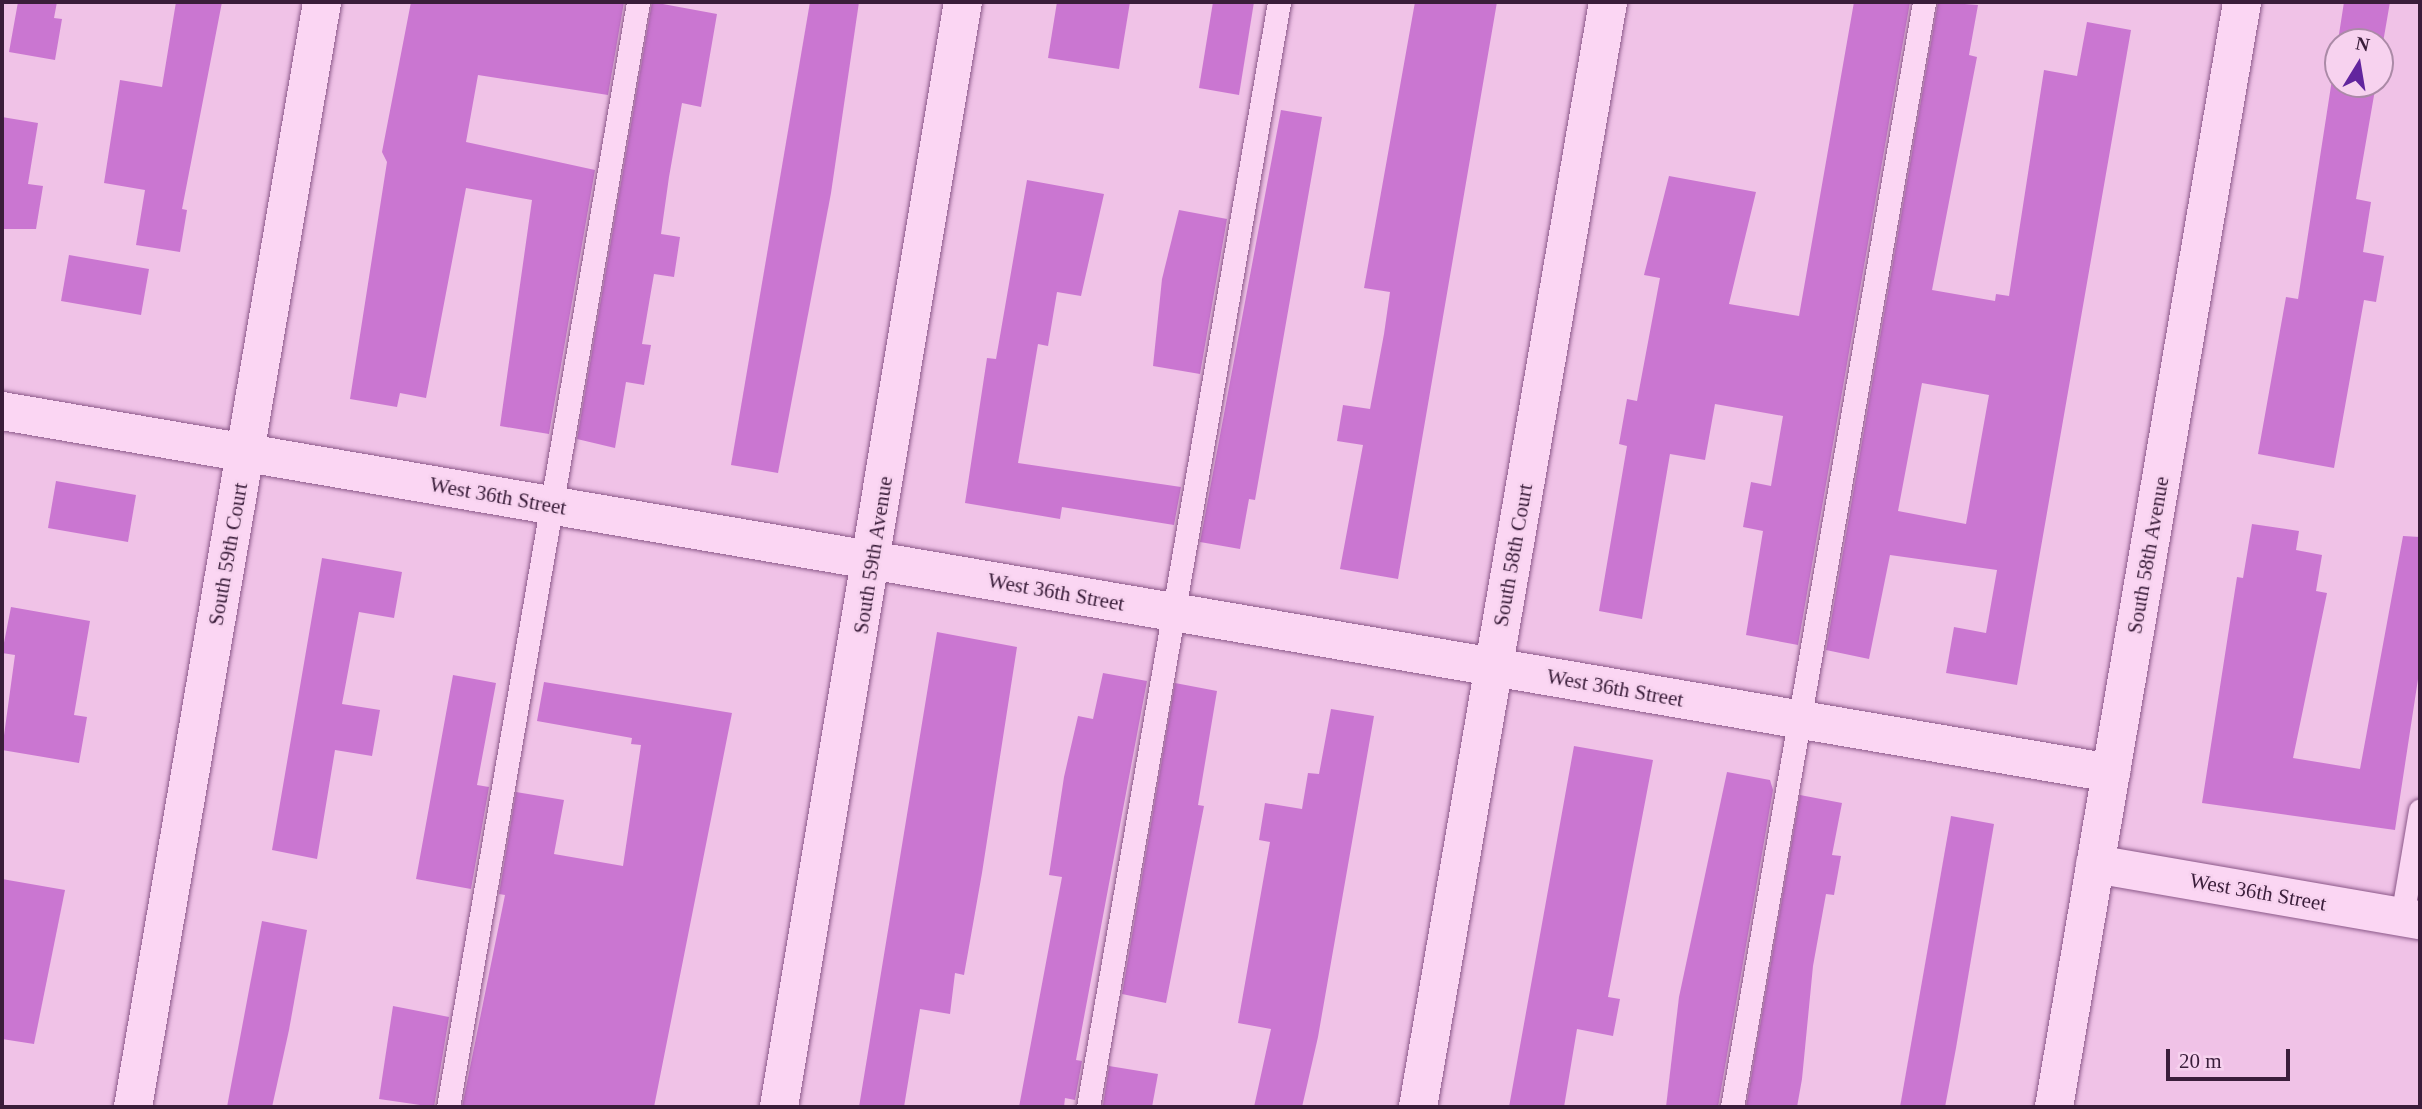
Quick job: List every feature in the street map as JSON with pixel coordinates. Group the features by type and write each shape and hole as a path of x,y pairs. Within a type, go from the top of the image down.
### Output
{"street":[{"name":"South 59th Court","path":"133,1107 322,2"},
{"name":"South 59th Avenue","path":"779,1107 873,561 963,2"},
{"name":"South 58th Court","path":"1418,1107 1608,2"},
{"name":"South 58th Avenue","path":"2054,1107 2242,2"},
{"name":"West 36th Street","path":"2,411 2111,773"},
{"name":"West 36th Street","path":"2095,864 2411,919"}],"lane":[{"path":"448,1107 638,2"},
{"path":"1088,1107 1279,2"},
{"path":"1732,1107 1923,2"},
{"path":"2411,919 2420,811"}],"building":[{"path":"18,2 57,2 54,18 62,19 55,60 9,52"},
{"path":"176,2 222,2 182,209 187,210 180,252 136,245 145,190 104,183 120,80 162,87"},
{"path":"411,2 624,2 608,95 478,75 466,142 595,170 549,434 500,426 532,200 466,188 426,398 400,393 397,407 350,399 387,162 382,152"},
{"path":"652,2 717,14 701,107 682,103 669,177 661,234 680,237 674,277 654,274 642,344 651,345 644,385 626,382 615,448 577,439"},
{"path":"810,2 859,2 831,193 778,473 731,465"},
{"path":"1057,2 1130,2 1119,69 1048,58"},
{"path":"1213,2 1254,2 1239,95 1199,88"},
{"path":"1415,2 1497,2 1398,579 1340,569 1363,445 1337,441 1343,405 1370,409 1384,334 1390,292 1364,288"},
{"path":"1854,2 1910,2 1798,645 1746,635 1763,531 1743,527 1751,482 1771,486 1783,416 1715,404 1705,460 1670,454 1642,619 1599,611 1627,446 1619,444 1627,399 1637,401 1660,278 1644,275 1669,176 1756,192 1729,304 1799,316"},
{"path":"1938,2 1978,5 1969,55 1977,57 1932,290 1995,301 1996,294 2009,296 2044,70 2077,76 2087,22 2131,30 2017,685 1946,673 1954,627 1986,633 1997,570 1890,555 1869,659 1826,650","holes":["1922,383 1989,395 1966,524 1898,511"]},
{"path":"2344,2 2390,2 2386,28 2340,28"},
{"path":"2329,98 2374,98 2356,199 2371,202 2363,252 2384,256 2376,302 2364,300 2334,468 2258,454 2286,297 2298,299"},
{"path":"1281,110 1322,117 1255,500 1249,499 1240,549 1200,542"},
{"path":"2,117 38,123 28,184 43,186 36,229 2,229"},
{"path":"1027,180 1104,194 1081,296 1057,292 1048,346 1038,344 1018,463 1181,487 1174,525 1062,507 1060,519 965,503 987,358 996,359"},
{"path":"1179,210 1227,219 1200,374 1153,366 1162,279"},
{"path":"69,255 149,269 141,315 61,301"},
{"path":"56,481 136,495 128,542 48,528"},
{"path":"2252,524 2299,531 2296,550 2322,555 2316,591 2327,593 2293,758 2360,769 2403,536 2420,537 2420,666 2395,830 2202,803 2237,577 2243,578"},
{"path":"322,558 402,572 394,618 359,612 342,704 380,710 372,756 335,750 317,859 272,850"},
{"path":"11,607 90,621 74,715 87,717 79,763 2,750 15,655 2,653"},
{"path":"937,632 1017,647 982,873 964,975 955,973 950,1014 920,1009 904,1107 859,1107"},
{"path":"1103,673 1147,681 1076,1060 1082,1061 1075,1100 1065,1098 1064,1107 1019,1107 1062,877 1049,875 1064,777 1078,716 1093,719"},
{"path":"453,675 496,683 477,785 489,787 471,889 416,879"},
{"path":"544,682 732,713 654,1107 462,1107 505,895 499,894 516,792 564,800 554,854 623,866 641,745 631,744 632,738 537,721"},
{"path":"1175,683 1217,691 1198,805 1204,806 1166,1003 1122,994"},
{"path":"1331,709 1374,716 1318,1037 1302,1107 1254,1107 1271,1029 1238,1023 1270,842 1259,840 1265,803 1302,809 1308,773 1319,774"},
{"path":"1574,746 1653,760 1608,997 1620,999 1613,1036 1577,1029 1564,1107 1509,1107"},
{"path":"1727,772 1770,780 1773,790 1718,1107 1666,1107 1679,997"},
{"path":"1800,795 1842,803 1832,855 1841,856 1834,895 1826,894 1813,966 1797,1107 1746,1107"},
{"path":"1951,816 1994,824 1956,1048 1945,1107 1900,1107"},
{"path":"2,879 65,890 34,1044 2,1039"},
{"path":"262,921 307,930 289,1030 272,1107 227,1107"},
{"path":"393,1006 449,1017 434,1107 379,1099"},
{"path":"1109,1066 1158,1074 1152,1107 1103,1105"}]}
